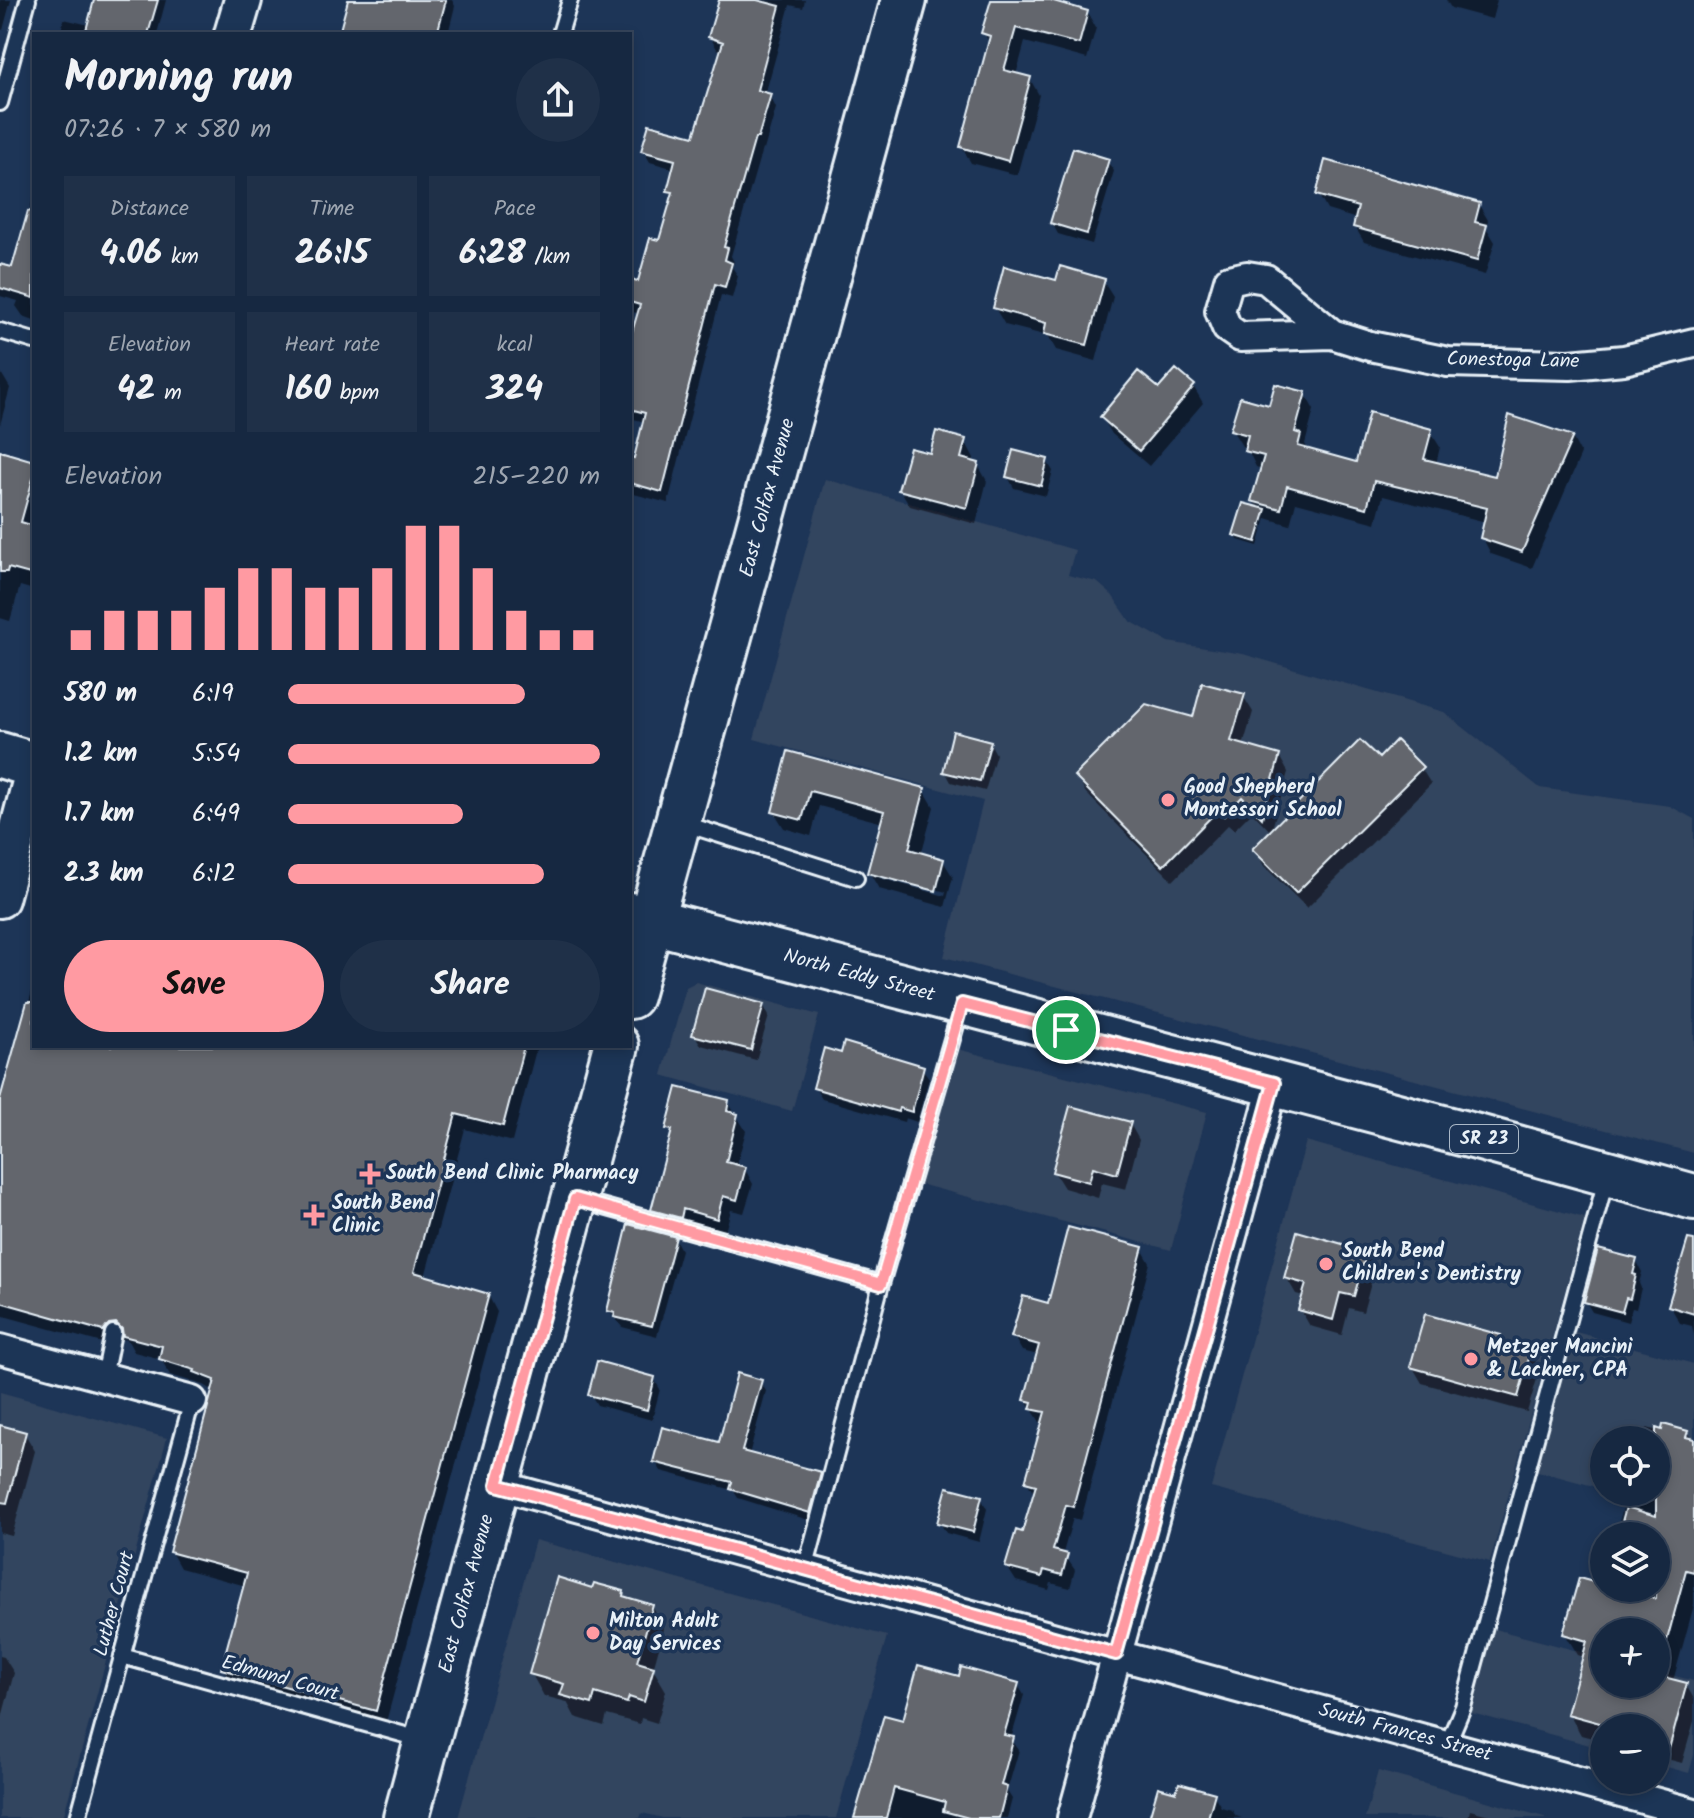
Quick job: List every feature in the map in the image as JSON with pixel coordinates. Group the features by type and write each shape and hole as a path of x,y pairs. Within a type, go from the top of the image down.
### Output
{"main road":[{"name":"East Colfax Avenue","path":"632,980 640,918 678,822 904,0"},
{"path":"0,755 32,764"},
{"name":"North Eddy Street","path":"640,918 1274,1083"},
{"name":"East Colfax Avenue","path":"406,1818 615,1048"},
{"name":"SR 23","path":"1274,1083 1694,1197"}],"street":[{"path":"234,32 243,0"},
{"name":"Conestoga Lane","path":"1332,334 1370,346 1448,362 1570,365 1624,360 1694,343"},
{"path":"0,899 32,779"},
{"path":"1072,1818 1274,1083"},
{"path":"0,1349 192,1401"},
{"name":"South Frances Street","path":"497,1485 1694,1813"}],"lane":[{"path":"0,103 28,0"},
{"path":"561,32 570,0"},
{"path":"0,331 32,340"},
{"path":"678,822 856,878"},
{"path":"805,1570 881,1284 962,1004"},
{"path":"1447,1745 1463,1707 1608,1172"},
{"path":"575,1199 881,1284"},
{"path":"104,1377 113,1333"},
{"name":"Luther Court","path":"78,1818 192,1401"},
{"name":"Edmund Court","path":"122,1656 427,1741"}],"shaded area":[{"path":"825,479 1075,550 1068,575 1097,582 1112,595 1130,621 1168,642 1243,654 1444,712 1540,788 1670,806 1694,819 1694,1153 944,957 983,801 754,739"},
{"path":"696,982 819,1015 792,1111 662,1075 686,987"},
{"path":"957,1049 1207,1112 1171,1250 919,1184"},
{"path":"1306,1141 1585,1218 1490,1562 1211,1488"},
{"path":"1572,1331 1694,1364 1694,1513 1668,1506 1670,1426 1590,1426 1590,1485 1534,1470"},
{"path":"0,1392 167,1438 63,1818 0,1818"},
{"path":"535,1540 887,1636 836,1818 663,1818 642,1813 640,1818 458,1818"},
{"path":"1491,1628 1590,1654 1590,1698 1670,1698 1670,1675 1694,1681 1694,1755 1689,1773 1670,1768 1670,1714 1590,1714 1590,1745 1468,1712"},
{"path":"1378,1771 1548,1818 1365,1818"}],"building":[{"path":"94,0 158,0 149,32 86,32"},
{"path":"348,0 446,0 438,32 340,32"},
{"path":"719,0 757,0 780,6 757,90 771,94 724,247 728,248 725,260 732,263 725,287 715,284 662,492 632,484 632,458 645,413 632,410 632,332 640,305 632,303 632,280 638,281 650,238 659,240 673,192 667,191 675,160 641,151 649,124 694,136 723,42 708,37"},
{"path":"991,0 1050,0 1088,11 1079,44 1016,28 1004,70 1031,77 1008,161 960,147 990,36 981,33"},
{"path":"1073,148 1109,159 1087,234 1050,223"},
{"path":"1325,160 1480,203 1475,222 1487,225 1477,261 1353,227 1358,207 1316,195"},
{"path":"28,211 32,212 32,297 0,288 0,264 12,267"},
{"path":"1004,266 1056,280 1060,266 1105,279 1087,345 1044,334 1046,323 993,308"},
{"path":"1176,369 1195,385 1139,451 1100,417 1138,371 1159,388"},
{"path":"1275,384 1306,392 1295,432 1301,434 1298,446 1356,462 1369,412 1432,429 1424,459 1495,476 1509,415 1573,436 1522,552 1480,538 1487,508 1374,481 1367,508 1287,486 1281,509 1251,501 1264,456 1244,451 1248,435 1230,430 1240,397 1269,405"},
{"path":"936,431 966,439 961,458 979,463 967,508 898,490 910,448 930,453"},
{"path":"1013,450 1048,459 1041,486 1006,477"},
{"path":"0,451 32,460 32,482 21,522 32,525 32,567 30,574 8,568 7,572 0,572"},
{"path":"1243,503 1266,509 1256,542 1233,535"},
{"name":"Good Shepherd Montessori School","path":"1202,683 1245,694 1231,741 1280,755 1262,818 1242,797 1224,816 1218,810 1163,866 1074,776 1146,704 1193,717"},
{"path":"953,731 991,741 980,781 943,772"},
{"path":"1360,740 1379,758 1396,740 1423,767 1296,893 1252,849"},
{"path":"788,751 925,788 909,849 944,859 936,891 867,873 884,811 810,791 802,820 772,812"},
{"path":"705,988 764,1004 751,1050 692,1035"},
{"path":"27,1002 32,1002 32,1048 523,1048 503,1126 456,1114 414,1272 489,1294 376,1711 221,1669 247,1573 169,1552 215,1380 159,1359 162,1346 123,1336 122,1329 116,1323 109,1324 103,1331 0,1302 0,1099"},
{"path":"844,1042 924,1066 912,1112 899,1108 898,1112 813,1088 824,1048 841,1053"},
{"path":"677,1087 729,1100 727,1111 738,1114 726,1162 746,1167 737,1200 723,1196 717,1219 683,1209 681,1218 651,1210 672,1130 666,1129"},
{"path":"1070,1106 1131,1122 1117,1174 1093,1167 1089,1182 1052,1172"},
{"path":"628,1224 676,1237 652,1326 614,1317 615,1313 607,1311"},
{"path":"1068,1227 1143,1247 1073,1507 1066,1505 1053,1550 1068,1554 1062,1575 1044,1570 1042,1577 1005,1567 1016,1530 1022,1532 1036,1485 1025,1482 1045,1412 1030,1409 1032,1402 1024,1400 1039,1345 1011,1337 1023,1296 1048,1303"},
{"name":"South Bend Children's Dentistry","path":"1297,1231 1367,1251 1354,1296 1340,1293 1333,1320 1298,1310 1306,1284 1284,1278"},
{"path":"1688,1239 1694,1240 1694,1314 1668,1306"},
{"path":"1598,1249 1637,1259 1630,1299 1626,1298 1622,1312 1584,1302"},
{"name":"Metzger Mancini & Lackner, CPA","path":"1425,1314 1501,1335 1499,1342 1531,1351 1518,1397 1410,1367"},
{"path":"597,1361 655,1377 647,1410 588,1395"},
{"path":"737,1373 762,1380 742,1451 821,1472 810,1513 730,1489 732,1482 653,1462 662,1427 719,1442"},
{"path":"1663,1424 1688,1431 1686,1437 1694,1439 1694,1572 1686,1570 1670,1629 1670,1618 1590,1618 1590,1698 1670,1698 1670,1679 1687,1683 1670,1745 1670,1714 1590,1714 1590,1720 1567,1714 1587,1641 1563,1634 1579,1578 1590,1581 1590,1602 1670,1602 1670,1522 1622,1522 1626,1507 1656,1516 1656,1506 1670,1506 1670,1426"},
{"path":"0,1425 26,1432 7,1503 0,1502"},
{"path":"947,1487 982,1496 973,1532 937,1523"},
{"name":"Milton Adult Day Services","path":"557,1577 592,1588 594,1583 624,1591 623,1596 653,1605 637,1662 654,1667 644,1702 629,1697 627,1703 595,1693 592,1704 560,1695 564,1684 529,1674"},
{"path":"918,1665 959,1676 961,1667 1019,1683 1004,1735 1014,1737 1001,1785 1007,1787 999,1818 969,1818 943,1811 945,1802 894,1788 886,1818 854,1818 884,1715 903,1720"},
{"path":"1179,1783 1215,1793 1208,1818 1149,1818 1158,1787 1176,1792"}],"place":[{"name":"Good Shepherd Montessori School","path":"1168,800"},
{"name":"South Bend Clinic Pharmacy","path":"370,1174"},
{"name":"South Bend Clinic","path":"314,1215"},
{"name":"South Bend Children's Dentistry","path":"1326,1264"},
{"name":"Metzger Mancini & Lackner, CPA","path":"1471,1359"},
{"name":"Milton Adult Day Services","path":"593,1633"}],"route":[{"path":"962,1004 1066,1030 1274,1083 1116,1654 497,1485 575,1199 881,1284 962,1004"}]}
